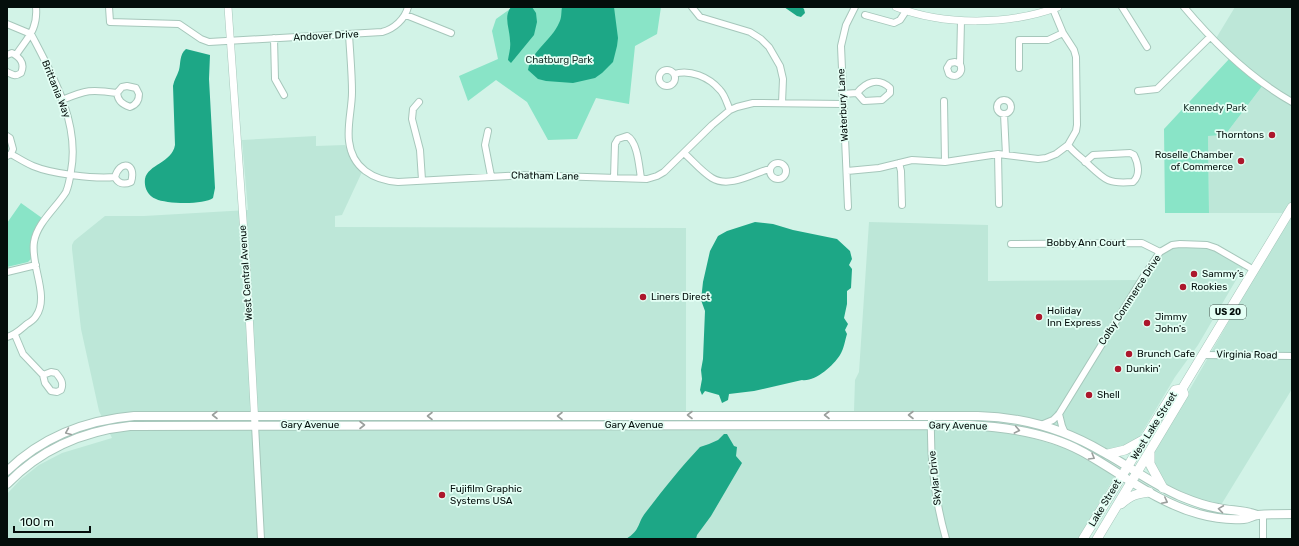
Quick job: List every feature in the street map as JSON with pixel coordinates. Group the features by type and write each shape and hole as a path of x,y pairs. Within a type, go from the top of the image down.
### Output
{"main road":[{"name":"West Lake Street","path":"1137,473 1184,394 1182,389 1292,207"},
{"name":"West Lake Street","path":"1128,467 1175,390 1182,389"},
{"name":"Gary Avenue","path":"7,471 23,457 54,438 79,427 105,420 144,416 990,416 1041,425 1065,433 1108,454 1163,488 1183,497 1210,507 1248,511 1260,515"},
{"name":"Gary Avenue","path":"7,484 30,464 55,448 82,436 105,429 143,425 984,426 1000,427 1027,432 1080,450 1149,492 1177,507 1199,514 1221,518 1246,519 1260,515 1292,514"},
{"path":"1108,454 1125,450 1145,439"},
{"path":"1150,450 1150,464 1163,488"},
{"name":"Lake Street","path":"1083,539 1128,467"},
{"name":"Lake Street","path":"1097,539 1137,473"},
{"path":"1112,514 1129,496 1149,492"}],"street":[{"path":"16,55 32,34 36,7"},
{"name":"Andover Drive","path":"109,7 110,22 179,24 203,40 209,42 387,31 393,28 406,15"},
{"name":"West Central Avenue","path":"228,7 246,270 261,539"},
{"path":"408,7 406,15 451,33"},
{"path":"692,7 700,17 750,32 769,47 780,66 783,79 782,103"},
{"name":"Waterbury Lane","path":"848,207 841,46 846,25 855,7"},
{"path":"846,171 879,168 899,163 922,160 945,162 998,154 1038,159 1056,154 1068,145 1073,137 1077,125 1077,60 1074,50 1063,33 1056,8 1012,18 990,21 936,17 906,11 896,7"},
{"path":"1122,7 1147,47"},
{"path":"1184,7 1210,37 1238,64 1258,80 1292,102"},
{"path":"865,15 894,23 900,20 906,11"},
{"path":"960,64 961,20"},
{"path":"7,24 32,34"},
{"path":"1019,68 1019,40 1048,40 1063,33"},
{"name":"Brittania Way","path":"7,337 15,335 35,318 40,307 41,291 33,250 34,239 40,226 66,191 73,162 70,125 62,100 32,34"},
{"name":"Chatham Lane","path":"349,34 352,92 349,141 354,157 359,165 372,176 398,182 491,176 539,175 652,178 664,172 712,125 730,110 753,103 843,104"},
{"path":"1138,91 1157,89 1210,37"},
{"path":"274,38 275,79 284,95"},
{"path":"7,55 12,53 20,58 23,63 23,69 18,76 7,72"},
{"path":"674,74 680,72 705,77 721,91 730,110"},
{"path":"842,94 857,93 867,84 878,82 886,84 890,88 890,93 882,100 864,100 857,93"},
{"path":"62,100 86,91 98,90 117,93"},
{"path":"944,101 945,162"},
{"path":"419,102 413,109 412,120 420,150 422,180"},
{"path":"1004,114 1006,155"},
{"path":"488,130 485,145 491,176"},
{"path":"7,136 10,138 13,149 9,155 38,168 104,178 115,177"},
{"path":"614,178 615,144 618,139 627,136 631,138 635,144 641,178"},
{"path":"1068,145 1085,162 1106,180 1112,182 1134,182 1138,174 1137,161 1134,155 1130,153 1093,155 1085,162"},
{"path":"684,153 713,178 722,181 736,180 770,170"},
{"path":"998,154 999,204"},
{"path":"899,163 901,170 902,205"},
{"name":"Bobby Ann Court","path":"1011,244 1142,243 1160,252"},
{"name":"Colby Commerce Drive","path":"1041,425 1053,420 1059,414 1138,284 1160,252 1180,244 1207,244 1254,270"},
{"path":"7,272 36,265"},
{"path":"15,335 23,354 43,375"},
{"name":"Virginia Road","path":"1202,355 1292,356"},
{"path":"1059,414 1065,433"},
{"name":"Skylar Drive","path":"931,415 932,461 935,493 946,539"},
{"path":"1260,515 1263,539"}],"shaded area":[{"path":"511,7 532,7 536,13 537,22 534,35 511,63 508,60 510,37 507,15"},
{"path":"562,7 614,7 618,38 613,62 595,78 573,83 546,81 538,79 528,70 537,51 556,29 561,19"},
{"path":"784,7 802,7 805,13 801,17 797,16"},
{"path":"1235,7 1288,7 1292,9 1292,100 1241,64 1215,40"},
{"path":"186,49 210,55 209,79 215,188 213,198 208,200 194,203 176,203 161,201 150,195 145,185 145,179 151,170 169,156 175,145 173,86 179,70 181,56"},
{"path":"1263,85 1292,104 1292,203 1286,213 1209,213 1208,136 1225,135"},
{"path":"316,136 316,146 345,145 350,158 362,172 342,215 335,216 335,227 686,228 686,412 854,411 855,380 859,372 869,222 988,225 988,281 1142,280 1161,253 1180,245 1215,249 1243,268 1198,345 1175,377 1131,451 1125,455 1118,454 1056,426 987,413 987,430 1025,436 1065,448 1115,476 1078,539 7,539 7,494 20,480 39,465 62,453 112,438 99,411 81,329 72,249 74,241 105,216 144,216 248,210 242,140"},
{"path":"1292,211 1292,389 1221,505 1203,501 1171,487 1156,478 1146,469 1147,464"},
{"path":"755,222 773,224 793,230 837,239 850,251 852,259 849,265 852,269 851,288 847,291 847,304 844,318 848,324 845,330 847,334 840,355 833,364 818,376 807,380 754,391 729,394 728,400 722,403 719,395 705,391 702,395 700,390 702,379 701,370 703,359 705,311 701,300 703,282 710,251 718,236 727,231"},
{"path":"724,434 727,434 734,446 737,447 736,456 742,463 711,516 697,535 696,539 626,539 634,533 646,512 700,447 718,440"}],"green space":[{"name":"Chatburg Park","path":"513,7 661,7 657,34 635,46 629,104 596,98 577,139 548,140 527,102 496,80 468,101 459,76 498,59 492,31 496,19"},
{"name":"Kennedy Park","path":"1230,58 1263,85 1225,135 1208,136 1209,213 1165,213 1164,129"},
{"path":"21,203 42,218 35,228 31,241 32,258 28,262 7,267 7,223"},
{"path":"141,419 184,419 114,425 86,431 72,436 7,480 10,472 15,467 50,444 64,437 109,423"},
{"path":"606,419 675,419 675,422 617,422"},
{"path":"680,419 903,420 864,422 680,422"},
{"path":"440,420 518,420 454,422"}],"place":[{"name":"Thorntons","path":"1272,135"},
{"name":"Roselle Chamber of Commerce","path":"1241,161"},
{"name":"Sammy’s","path":"1194,274"},
{"name":"Rookies","path":"1183,287"},
{"name":"Liners Direct","path":"643,297"},
{"name":"Holiday Inn Express","path":"1039,317"},
{"name":"Jimmy John's","path":"1147,323"},
{"name":"Brunch Cafe","path":"1129,354"},
{"name":"Dunkin'","path":"1118,369"},
{"name":"Shell","path":"1089,395"},
{"name":"Fujifilm Graphic Systems USA","path":"442,495"}]}
